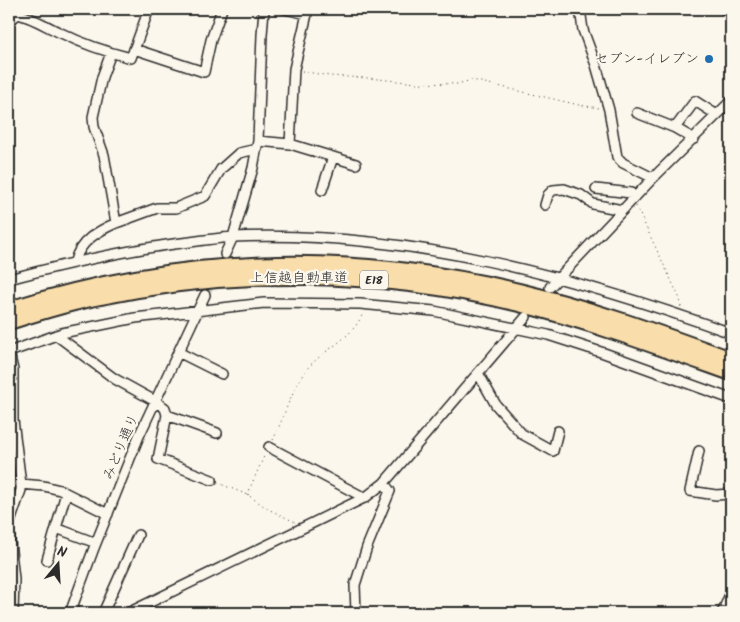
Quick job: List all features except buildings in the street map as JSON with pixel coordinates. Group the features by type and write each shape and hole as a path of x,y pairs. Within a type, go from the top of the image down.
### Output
{"highway":[{"name":"上信越自動車道","path":"9,309 91,286 178,270 268,263 354,265 443,275 521,291 598,313 731,359"},
{"name":"上信越自動車道","path":"9,322 94,298 182,283 268,276 354,278 443,289 519,304 596,326 731,373"}],"main road":[{"path":"726,9 731,14"}],"street":[{"path":"9,21 18,14 26,16 62,34 111,53 131,58 149,9"},
{"path":"134,49 204,72 211,40 222,9"},
{"path":"225,254 233,237 253,168 257,145 264,9"},
{"path":"285,9 306,14 294,70 290,144"},
{"path":"580,9 583,30 596,65 609,110 617,157 623,163 653,178"},
{"path":"111,53 102,77 93,117 94,128 104,155 116,222"},
{"path":"675,128 695,101 717,115"},
{"path":"550,287 632,199 731,101"},
{"path":"637,113 675,128 694,139"},
{"path":"75,261 80,247 98,232 116,222 157,208 176,208 205,196 220,169 239,153 257,145 290,144 356,164"},
{"path":"322,190 333,157"},
{"path":"545,205 548,196 553,190 564,189 581,195 593,204 622,210"},
{"path":"596,189 631,193 632,199"},
{"path":"9,279 75,261 141,248 233,237 292,237 371,242 478,260 559,278 731,333"},
{"name":"みどり通り","path":"70,613 139,436 205,295"},
{"path":"9,525 21,484 13,427 13,370 9,352 89,327 135,318 264,303 366,305 434,311 548,335 731,399"},
{"path":"128,613 365,498 384,483 526,317"},
{"path":"56,336 115,378 165,408 167,415 158,459 212,480"},
{"path":"178,352 222,374"},
{"path":"478,373 496,405 522,434 553,451 558,431"},
{"path":"167,415 217,433"},
{"path":"269,447 365,498"},
{"path":"699,451 690,491 716,495 731,494"},
{"path":"356,613 354,585 390,491 384,483"},
{"path":"21,484 44,486 66,493 108,514"},
{"path":"47,560 66,493"},
{"path":"56,528 96,543"},
{"path":"9,533 9,548 14,579 14,612"},
{"path":"103,613 138,535"},
{"path":"722,613 731,592"}],"path":[{"path":"294,70 329,76 368,78 417,84 457,84 472,80 579,105 609,110"},
{"path":"632,199 680,299 682,316"},
{"path":"248,495 261,461 297,386 307,370 352,331 366,305"},
{"path":"212,480 248,495 268,509 296,522 303,529"}],"tunnel":[{"path":"205,295 225,254"}],"place":[{"name":"セブン-イレブン","path":"709,59"}]}
